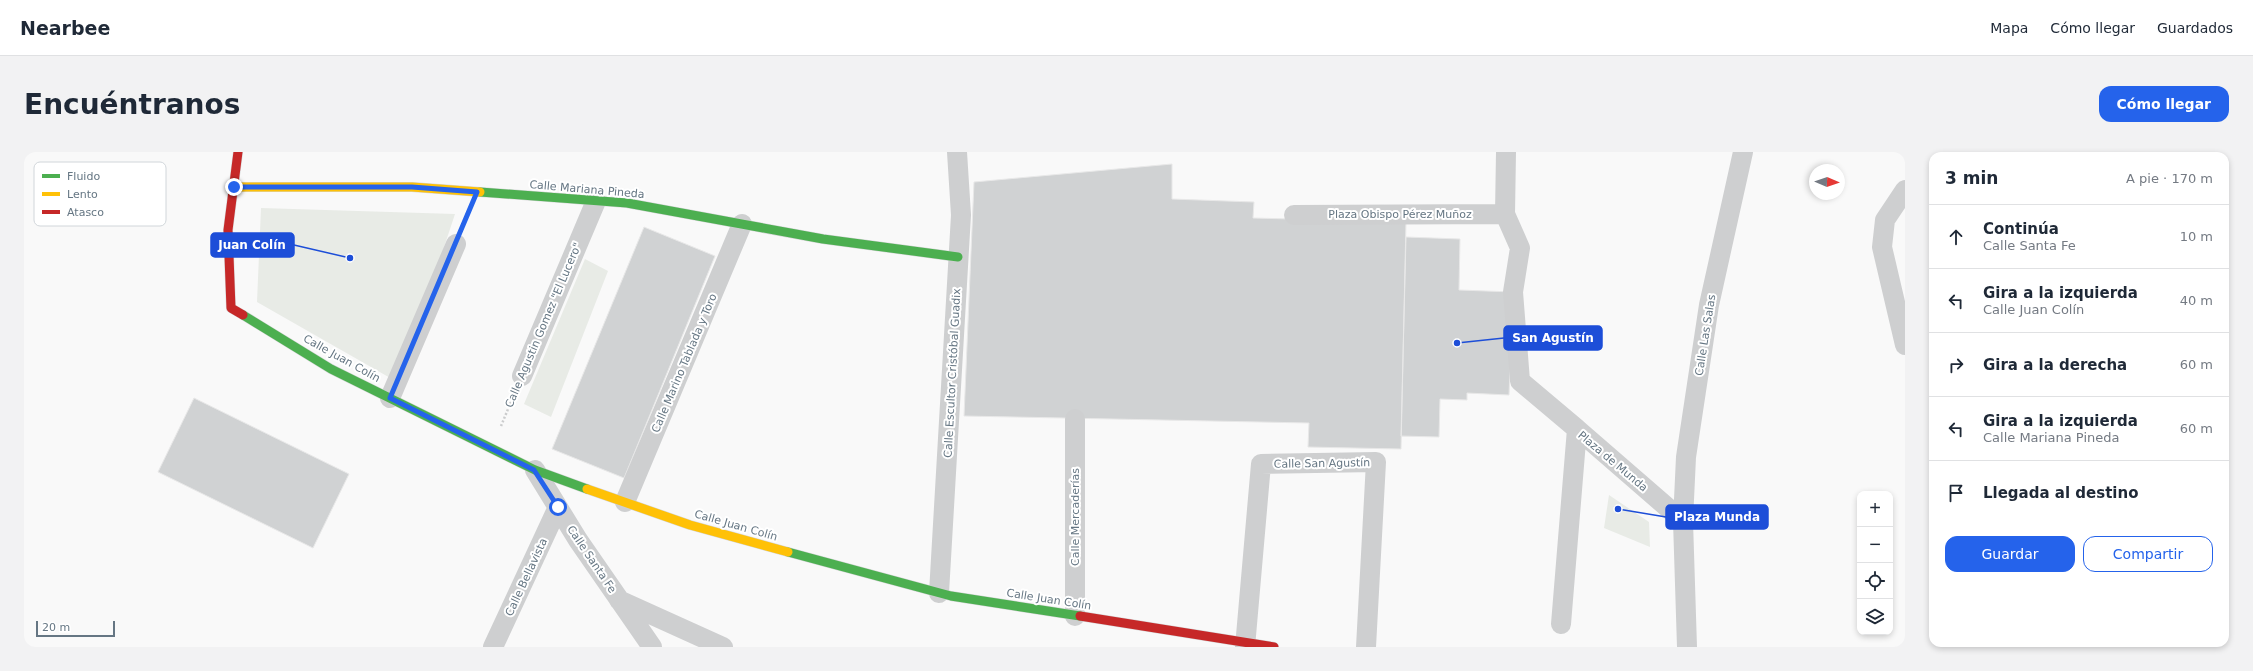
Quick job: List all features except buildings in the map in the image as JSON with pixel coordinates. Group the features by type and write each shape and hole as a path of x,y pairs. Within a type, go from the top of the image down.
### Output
{"street":[{"path":"234,187 238,152"},
{"name":"Calle Escultor Cristóbal Guadix","path":"939,593 961,214 957,152"},
{"path":"1506,152 1505,214 1520,248 1513,292 1520,381 1577,429"},
{"name":"Calle Las Salas","path":"1683,521 1686,457 1709,304 1743,152"},
{"name":"Calle Mariana Pineda","path":"234,187 412,187 627,203 823,239 958,256"},
{"name":"Calle Juan Colín","path":"234,187 228,230 231,308 331,369 534,470 690,525 939,593 1246,645 1274,647"},
{"path":"1905,190 1885,220 1882,247 1905,345"},
{"name":"Calle Agustin Gomez \"El Lucero\"","path":"522,376 596,201"},
{"name":"Plaza Obispo Pérez Muñoz","path":"1294,215 1505,214"},
{"name":"Calle Marino Tablada y Toro","path":"625,502 742,224"},
{"path":"390,398 456,244"},
{"name":"Calle Mercaderías","path":"1075,419 1075,616"},
{"name":"Plaza de Munda","path":"1577,429 1683,521"},
{"name":"Plaza de Munda","path":"1561,624 1577,429"},
{"name":"Calle San Agustín","path":"1246,645 1261,464 1376,462 1366,647"},
{"name":"Calle Santa Fe","path":"534,470 652,647"},
{"name":"Calle Bellavista","path":"493,647 558,507"},
{"path":"1683,521 1687,647"},
{"path":"620,600 723,647"}],"path":[{"name":"Calle Agustin Gomez \"El Lucero\"","path":"491,449 522,376"}],"shaded area":[{"path":"261,208 455,214 399,383 257,302"},
{"path":"585,259 608,271 551,417 524,404"},
{"path":"1609,495 1649,522 1650,547 1604,528"}],"traffic: fast":[{"path":"480,192 627,203 823,239 958,257"},
{"path":"243,315 331,369 535,470 587,489"},
{"path":"788,552 951,596 1080,616"}],"traffic: slow":[{"path":"234,187 412,187 480,192"},
{"path":"587,489 690,525 788,552"}],"traffic: jam":[{"path":"238,152 228,230 231,308 243,315"},
{"path":"1080,616 1274,647"}],"place":[{"name":"Juan Colín","path":"350,258"},
{"name":"San Agustín","path":"1457,343"},
{"name":"Plaza Munda","path":"1618,509"}],"route":[{"path":"234,187 412,187 477,192 390,398 534,470 558,507"}]}
